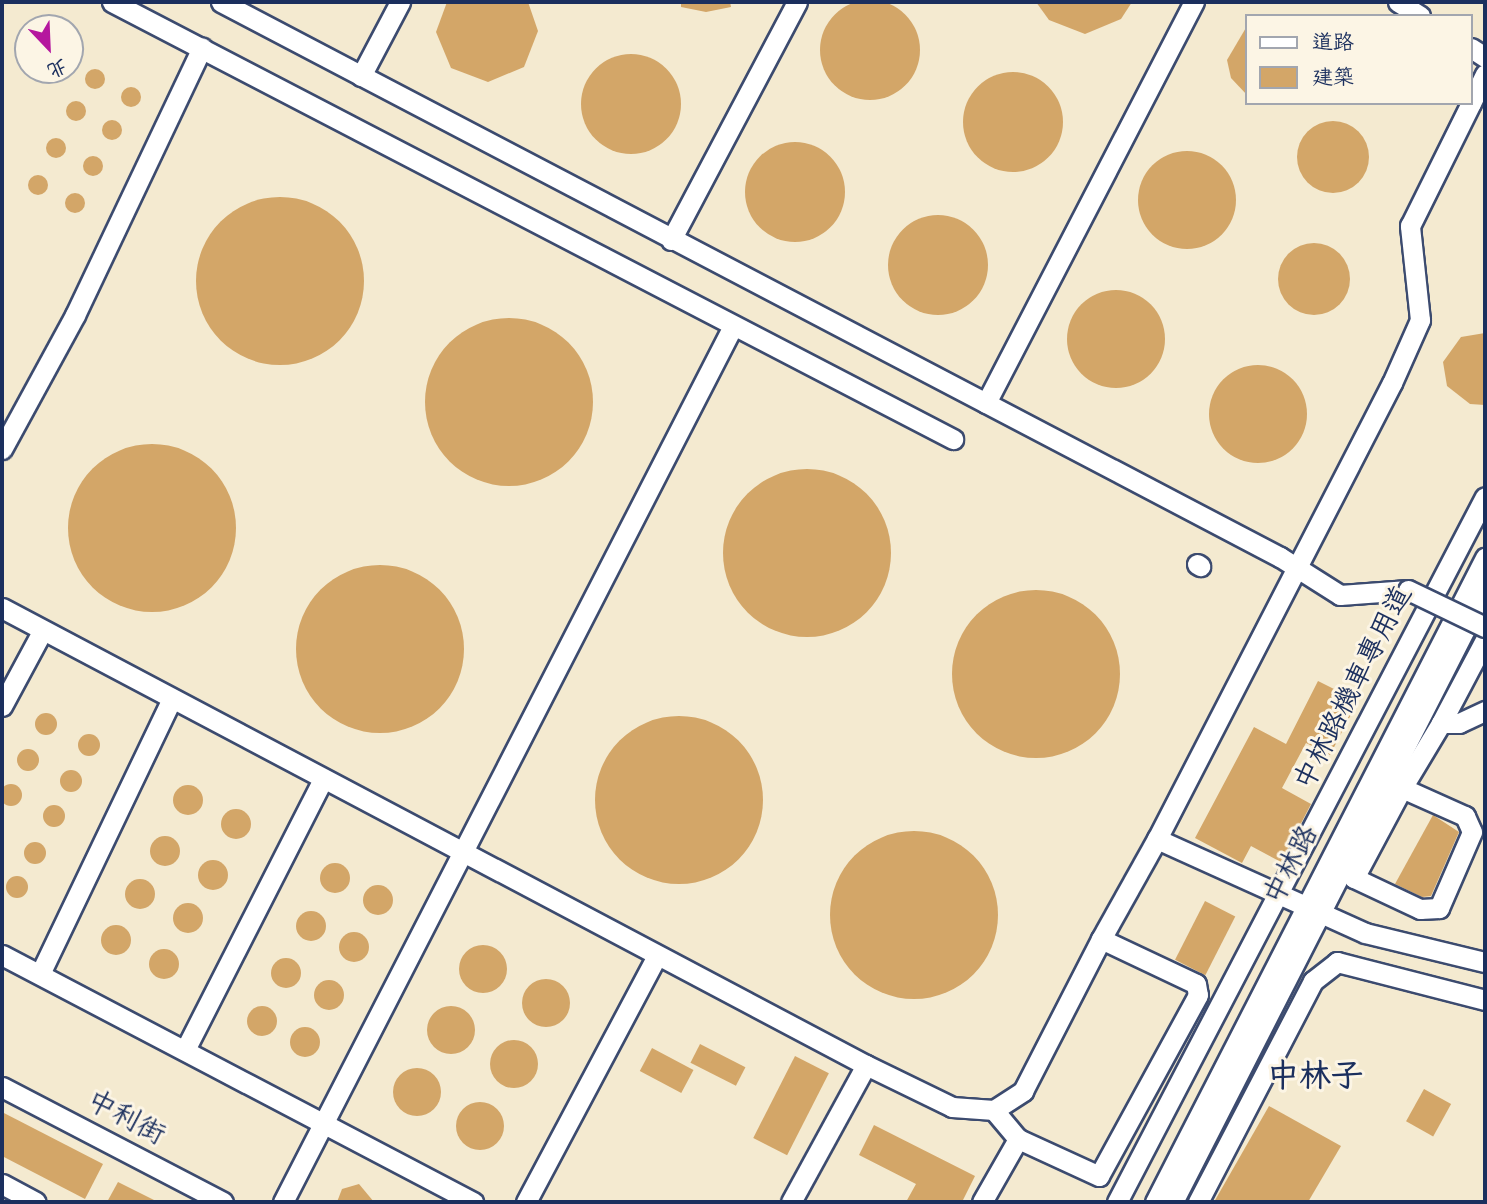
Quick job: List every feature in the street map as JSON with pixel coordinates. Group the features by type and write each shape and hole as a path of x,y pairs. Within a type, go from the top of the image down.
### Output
{"street":[{"path":"112,2 953,439"},
{"path":"221,2 986,403 1340,595 1408,590 1485,627"},
{"path":"362,76 400,2"},
{"path":"671,240 797,2"},
{"path":"986,403 1194,2"},
{"path":"1398,2 1417,14"},
{"path":"2,449 75,316 202,48"},
{"path":"1473,99 1485,74"},
{"path":"2,608 322,781 459,850 866,1065 952,1107 994,1110 1023,1091 1297,570 1420,320 1410,226 1470,105"},
{"path":"283,1202 459,850 733,326"},
{"name":"中林路機車專用道","path":"1117,1202 1292,901 1485,497"},
{"path":"1126,1202 1292,901 1485,525"},
{"name":"中林路","path":"1155,1202 1292,901 1485,558"},
{"path":"1173,1202 1324,914 1485,590"},
{"path":"2,706 43,631"},
{"path":"1402,788 1465,816 1472,832 1439,908 1420,909 1354,878 1402,788 1441,723 1485,640"},
{"path":"40,974 171,701"},
{"path":"1441,723 1460,723 1485,711"},
{"path":"186,1048 322,781"},
{"path":"1157,839 1365,933 1485,962"},
{"path":"994,1110 1018,1139 1099,1176 1198,995 1196,984 1101,939"},
{"path":"2,955 186,1048 473,1202"},
{"path":"526,1202 657,956"},
{"path":"1198,1202 1313,981 1337,962 1485,1000"},
{"path":"791,1202 866,1065"},
{"name":"中利街","path":"2,1087 223,1202"},
{"path":"982,1202 1018,1139"},
{"path":"2,1184 36,1202"}],"building":[{"path":"870,0 898,8 912,22 920,50 912,78 898,92 870,100 842,92 828,78 820,50 828,22 842,8"},
{"path":"447,2 528,2 538,31 524,67 488,82 451,68 436,32"},
{"path":"681,2 730,2 731,7 706,12 681,7"},
{"path":"1036,2 1132,2 1121,19 1085,34 1049,20"},
{"path":"1246,28 1246,94 1231,78 1227,60"},
{"path":"631,54 650,57 667,68 678,85 681,104 678,123 667,140 650,151 631,154 612,151 595,140 584,123 581,104 584,85 595,68 612,57"},
{"path":"95,69 102,72 105,79 102,86 95,89 88,86 85,79 88,72"},
{"path":"1013,72 1032,75 1049,86 1060,103 1063,122 1060,141 1049,158 1032,169 1013,172 994,169 977,158 966,141 963,122 966,103 977,86 994,75"},
{"path":"131,87 138,90 141,97 138,104 131,107 124,104 121,97 124,90"},
{"path":"76,101 83,104 86,111 83,118 76,121 69,118 66,111 69,104"},
{"path":"112,120 119,123 122,130 119,137 112,140 105,137 102,130 105,123"},
{"path":"1326,121 1340,121 1359,131 1369,150 1369,164 1359,183 1340,193 1326,193 1307,183 1297,164 1297,150 1307,131"},
{"path":"56,138 63,141 66,148 63,155 56,158 49,155 46,148 49,141"},
{"path":"795,142 814,145 831,156 842,173 845,192 842,211 831,228 814,239 795,242 776,239 759,228 748,211 745,192 748,173 759,156 776,145"},
{"path":"1187,151 1206,155 1222,165 1232,181 1236,200 1232,219 1222,235 1206,245 1187,249 1168,245 1152,235 1142,219 1138,200 1142,181 1152,165 1168,155"},
{"path":"93,156 100,159 103,166 100,173 93,176 86,173 83,166 86,159"},
{"path":"38,175 45,178 48,185 45,192 38,195 31,192 28,185 31,178"},
{"path":"75,193 82,196 85,203 82,210 75,213 68,210 65,203 68,196"},
{"path":"280,197 312,203 339,222 358,249 364,281 358,313 339,340 312,359 280,365 248,359 221,340 202,313 196,281 202,249 221,222 248,203"},
{"path":"938,215 957,218 974,229 985,246 988,265 985,284 974,301 957,312 938,315 919,312 902,301 891,284 888,265 891,246 902,229 919,218"},
{"path":"1307,243 1321,243 1340,253 1350,272 1350,286 1340,305 1321,315 1307,315 1288,305 1278,286 1278,272 1288,253"},
{"path":"1116,290 1135,294 1151,304 1161,320 1165,339 1161,358 1151,374 1135,384 1116,388 1097,384 1081,374 1071,358 1067,339 1071,320 1081,304 1097,294"},
{"path":"509,318 541,324 568,343 587,370 593,402 587,434 568,461 541,480 509,486 477,480 450,461 431,434 425,402 431,370 450,343 477,324"},
{"path":"1485,333 1485,405 1470,404 1447,386 1443,362 1461,337"},
{"path":"1258,365 1277,369 1293,379 1303,395 1307,414 1303,433 1293,449 1277,459 1258,463 1239,459 1223,449 1213,433 1209,414 1213,395 1223,379 1239,369"},
{"path":"152,444 184,450 211,469 230,496 236,528 230,560 211,587 184,606 152,612 120,606 93,587 74,560 68,528 74,496 93,469 120,450"},
{"path":"807,469 839,475 866,494 885,521 891,553 885,585 866,612 839,631 807,637 775,631 748,612 729,585 723,553 729,521 748,494 775,475"},
{"path":"380,565 412,571 439,590 458,617 464,649 458,681 439,708 412,727 380,733 348,727 321,708 302,681 296,649 302,617 321,590 348,571"},
{"path":"1036,590 1068,596 1095,615 1114,642 1120,674 1114,706 1095,733 1068,752 1036,758 1004,752 977,733 958,706 952,674 958,642 977,615 1004,596"},
{"path":"1318,681 1358,701 1330,755 1306,743 1282,788 1311,804 1281,862 1251,846 1242,863 1195,838 1254,727 1286,744"},
{"path":"46,713 54,716 57,724 54,732 46,735 38,732 35,724 38,716"},
{"path":"679,716 711,722 738,741 757,768 763,800 757,832 738,859 711,878 679,884 647,878 620,859 601,832 595,800 601,768 620,741 647,722"},
{"path":"89,734 97,737 100,745 97,753 89,756 81,753 78,745 81,737"},
{"path":"28,749 36,752 39,760 36,768 28,771 20,768 17,760 20,752"},
{"path":"71,770 79,773 82,781 79,789 71,792 63,789 60,781 63,773"},
{"path":"11,784 19,787 22,795 19,803 11,806 3,803 0,795 3,787"},
{"path":"188,785 194,786 202,794 202,806 194,814 188,815 182,814 174,806 173,800 174,794 182,786"},
{"path":"54,805 62,808 65,816 62,824 54,827 46,824 43,816 46,808"},
{"path":"236,809 242,810 250,818 250,830 242,838 236,839 230,838 222,830 221,824 222,818 230,810"},
{"path":"1433,815 1459,832 1431,896 1422,897 1395,884"},
{"path":"914,831 946,837 973,856 992,883 998,915 992,947 973,974 946,993 914,999 882,993 855,974 836,947 830,915 836,883 855,856 882,837"},
{"path":"165,836 171,837 179,845 179,857 171,865 165,866 159,865 151,857 150,851 151,845 159,837"},
{"path":"35,842 43,845 46,853 43,861 35,864 27,861 24,853 27,845"},
{"path":"213,860 219,861 227,869 227,881 219,889 213,890 207,889 199,881 198,875 199,869 207,861"},
{"path":"335,863 341,864 349,872 349,884 341,892 335,893 329,892 321,884 320,878 321,872 329,864"},
{"path":"17,876 25,879 28,887 25,895 17,898 9,895 6,887 9,879"},
{"path":"140,879 146,880 154,888 154,900 146,908 140,909 134,908 126,900 125,894 126,888 134,880"},
{"path":"378,885 384,886 392,894 392,906 384,914 378,915 372,914 364,906 363,900 364,894 372,886"},
{"path":"1205,901 1235,916 1205,975 1175,960"},
{"path":"188,903 194,904 202,912 202,924 194,932 188,933 182,932 174,924 173,918 174,912 182,904"},
{"path":"311,911 317,912 325,920 325,932 317,940 311,941 305,940 297,932 296,926 297,920 305,912"},
{"path":"116,925 122,926 130,934 130,946 122,954 116,955 110,954 102,946 101,940 102,934 110,926"},
{"path":"354,932 360,933 368,941 368,953 360,961 354,962 348,961 340,953 339,947 340,941 348,933"},
{"path":"483,945 500,952 507,969 500,986 483,993 466,986 459,969 466,952"},
{"path":"164,949 170,950 178,958 178,970 170,978 164,979 158,978 150,970 149,964 150,958 158,950"},
{"path":"286,958 292,959 300,967 300,979 292,987 286,988 280,987 272,979 271,973 272,967 280,959"},
{"path":"546,979 563,986 570,1003 563,1020 546,1027 529,1020 522,1003 529,986"},
{"path":"329,980 335,981 343,989 343,1001 335,1009 329,1010 323,1009 315,1001 314,995 315,989 323,981"},
{"path":"262,1006 268,1007 276,1015 276,1027 268,1035 262,1036 256,1035 248,1027 247,1021 248,1015 256,1007"},
{"path":"451,1006 468,1013 475,1030 468,1047 451,1054 434,1047 427,1030 434,1013"},
{"path":"305,1027 311,1028 319,1036 319,1048 311,1056 305,1057 299,1056 291,1048 290,1042 291,1036 299,1028"},
{"path":"514,1040 531,1047 538,1064 531,1081 514,1088 497,1081 490,1064 497,1047"},
{"path":"700,1044 745,1067 736,1086 690,1063"},
{"path":"652,1048 693,1070 681,1093 640,1071"},
{"path":"795,1056 829,1073 787,1155 753,1138"},
{"path":"417,1068 434,1075 441,1092 434,1109 417,1116 400,1109 393,1092 400,1075"},
{"path":"1424,1089 1451,1104 1433,1136 1406,1121"},
{"path":"480,1102 497,1109 504,1126 497,1143 480,1150 463,1143 456,1126 463,1109"},
{"path":"1269,1106 1341,1146 1308,1202 1214,1202"},
{"path":"2,1112 103,1164 85,1199 2,1156"},
{"path":"874,1125 975,1176 962,1202 906,1202 916,1184 859,1155"},
{"path":"118,1182 158,1202 107,1202"},
{"path":"359,1184 374,1202 337,1202 342,1189"}],"district":[{"name":"中林子","path":"1315,1079"}]}
